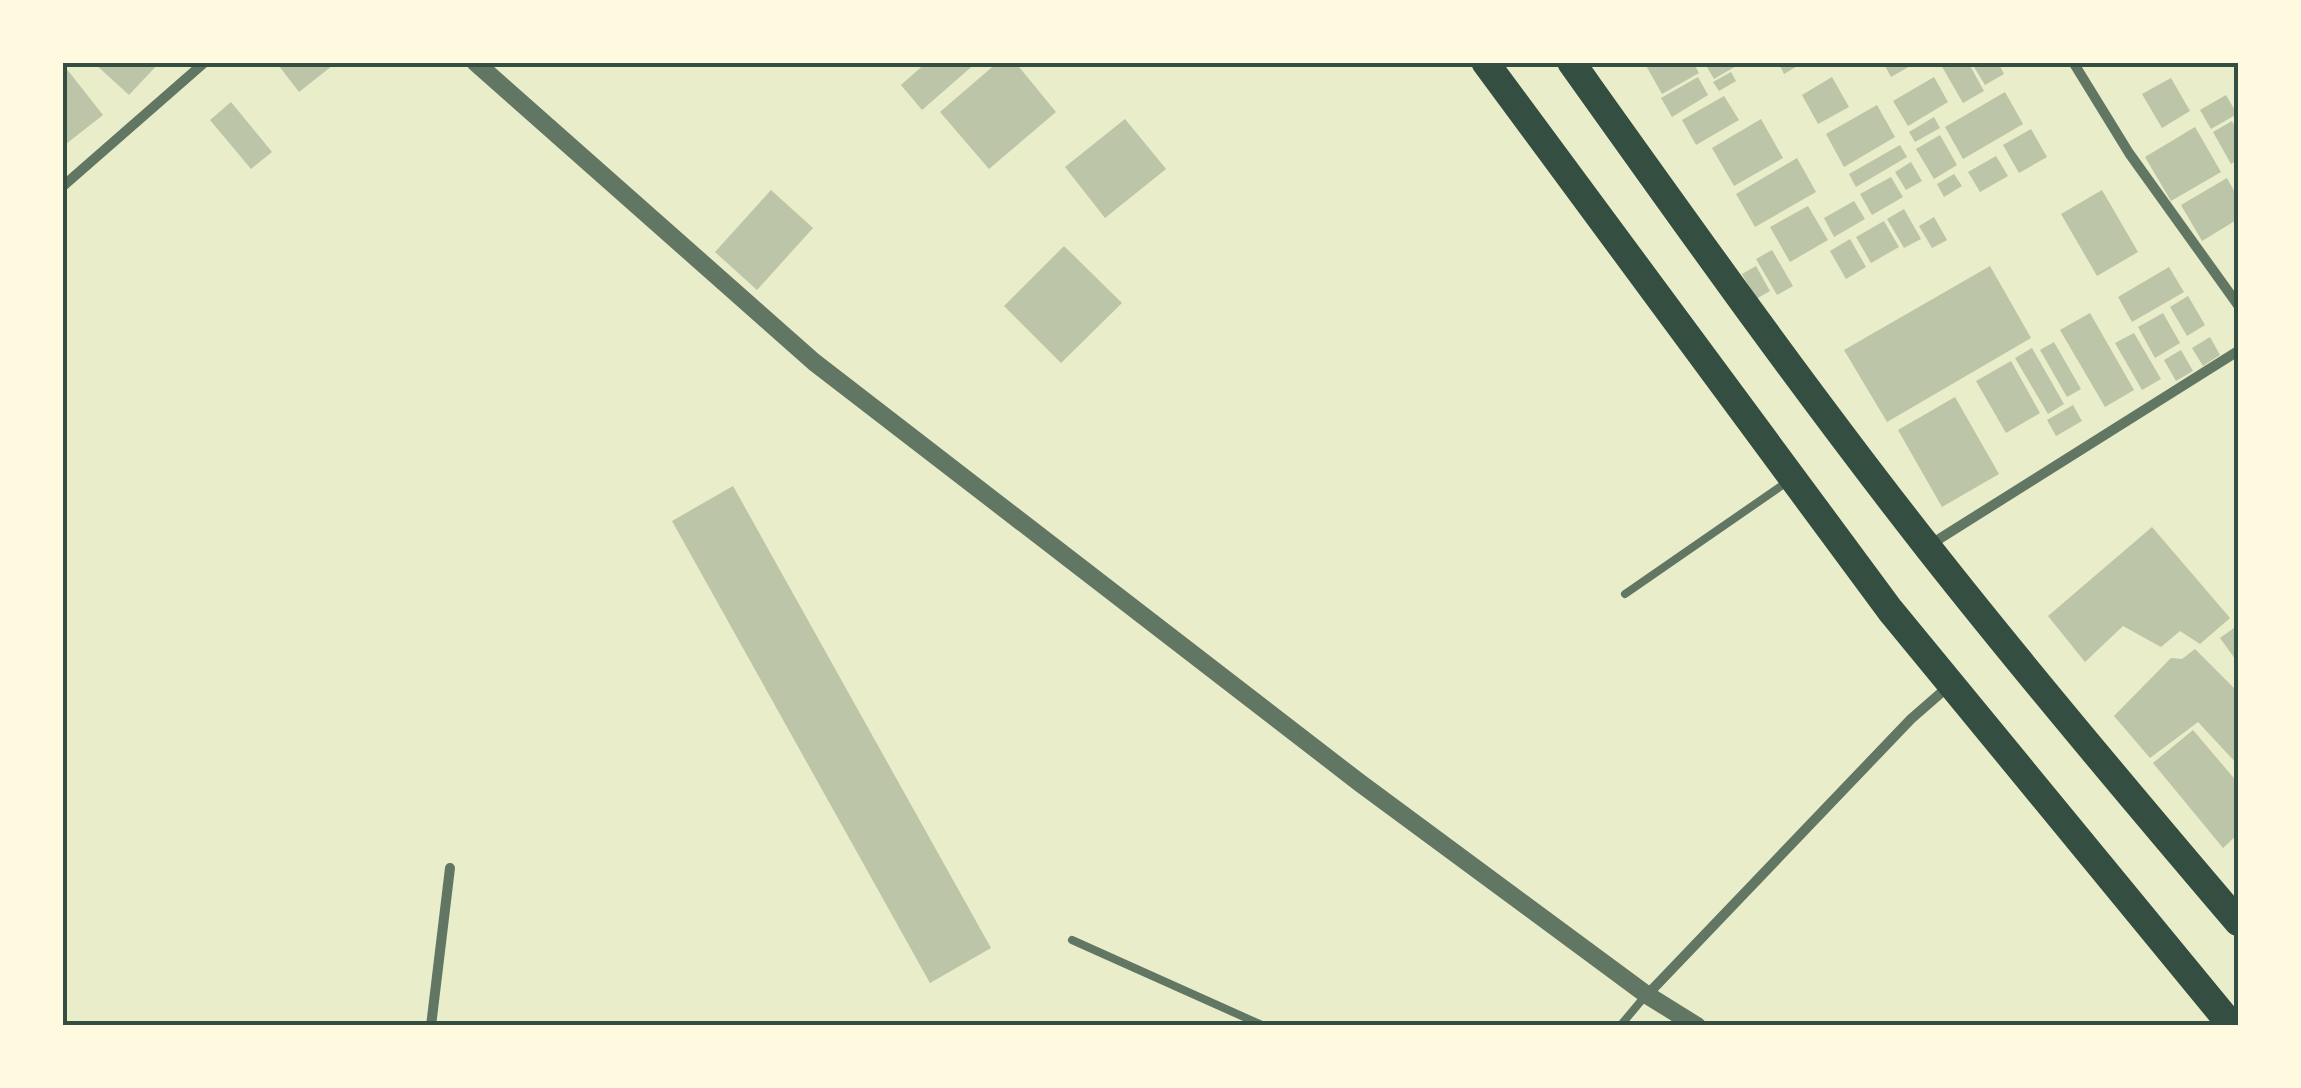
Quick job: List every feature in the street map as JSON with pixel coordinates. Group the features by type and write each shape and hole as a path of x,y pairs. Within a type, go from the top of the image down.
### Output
{"highway":[{"path":"1485,62 1790,480 1950,685 2232,1026"},
{"path":"1571,62 1750,312 1927,546 2059,712 2238,922"}],"street":[{"path":"62,187 205,62"},
{"path":"2072,62 2129,152 2238,306"},
{"path":"479,64 814,362 1360,783 1647,995 1697,1026"},
{"path":"1927,546 2238,351"},
{"path":"1647,995 1911,719 1950,685"},
{"path":"431,1026 441,974 450,868"}],"lane":[{"path":"1625,594 1790,480"},
{"path":"1072,940 1264,1026"},
{"path":"1620,1026 1647,995"}],"building":[{"path":"93,62 160,62 129,95"},
{"path":"276,62 337,62 299,92"},
{"path":"927,62 977,62 922,110 901,85"},
{"path":"998,62 1015,62 1056,112 989,169 940,112"},
{"path":"1644,62 1693,62 1699,73 1662,94"},
{"path":"1704,62 1743,62 1714,79"},
{"path":"1778,62 1804,62 1784,74"},
{"path":"1883,62 1917,62 1891,77"},
{"path":"1968,62 1984,91 1963,103 1941,65"},
{"path":"1971,62 1998,62 2004,74 1985,85"},
{"path":"62,63 103,115 62,147"},
{"path":"1731,72 1736,81 1719,91 1713,82"},
{"path":"1698,77 1708,95 1672,117 1661,98"},
{"path":"1832,77 1849,107 1818,124 1802,95"},
{"path":"1934,77 1948,102 1908,126 1893,101"},
{"path":"2171,78 2190,111 2162,128 2142,94"},
{"path":"2005,92 2023,124 1963,159 1945,127"},
{"path":"2226,95 2237,114 2211,129 2200,110"},
{"path":"1724,96 1739,120 1696,145 1682,120"},
{"path":"231,102 272,152 251,169 210,120"},
{"path":"1877,105 1895,137 1844,167 1826,134"},
{"path":"1934,117 1940,128 1915,142 1909,132"},
{"path":"1125,119 1166,169 1105,218 1065,167"},
{"path":"1761,119 1783,158 1734,186 1712,148"},
{"path":"2232,121 2238,132 2238,160 2231,164 2213,132"},
{"path":"2195,127 2221,172 2171,201 2145,157"},
{"path":"2031,129 2047,157 2019,173 2003,145"},
{"path":"1940,135 1957,165 1934,179 1916,149"},
{"path":"1900,145 1907,157 1856,187 1849,174"},
{"path":"1996,156 2008,176 1980,192 1968,172"},
{"path":"1797,158 1816,192 1755,227 1736,194"},
{"path":"1911,162 1922,181 1906,190 1895,172"},
{"path":"1954,174 1962,186 1944,197 1937,184"},
{"path":"1891,177 1903,197 1872,215 1860,194"},
{"path":"2227,178 2238,198 2238,219 2202,241 2181,205"},
{"path":"771,190 813,228 757,290 715,252"},
{"path":"2102,190 2138,252 2097,276 2061,214"},
{"path":"1854,201 1865,219 1834,237 1824,218"},
{"path":"1808,206 1828,240 1790,262 1770,227"},
{"path":"1904,209 1921,239 1904,248 1887,219"},
{"path":"1934,217 1947,240 1932,248 1919,226"},
{"path":"1884,221 1899,247 1871,263 1856,237"},
{"path":"1850,239 1866,267 1846,279 1830,251"},
{"path":"1064,246 1122,303 1061,363 1004,306"},
{"path":"1772,250 1793,286 1777,295 1756,259"},
{"path":"1756,266 1770,291 1756,299 1742,274"},
{"path":"1990,266 2031,338 1887,422 1844,350"},
{"path":"2169,267 2184,292 2132,322 2118,297"},
{"path":"2188,296 2205,325 2187,336 2170,307"},
{"path":"2090,313 2134,390 2105,407 2060,330"},
{"path":"2163,313 2180,343 2155,358 2138,327"},
{"path":"2134,333 2161,379 2142,390 2115,343"},
{"path":"2210,337 2220,355 2203,366 2192,348"},
{"path":"2054,342 2081,389 2067,397 2040,350"},
{"path":"2032,348 2064,404 2048,414 2015,358"},
{"path":"2181,350 2193,371 2176,381 2164,360"},
{"path":"2011,361 2040,413 2006,433 1976,381"},
{"path":"1955,397 1999,474 1942,507 1898,430"},
{"path":"2073,405 2082,421 2056,436 2047,420"},
{"path":"733,486 991,948 930,983 672,521"},
{"path":"2152,527 2230,618 2200,644 2180,631 2161,647 2123,626 2085,662 2048,616"},
{"path":"2238,625 2238,663 2220,638"},
{"path":"2195,649 2238,692 2238,765 2198,722 2150,758 2114,716 2171,658 2182,659"},
{"path":"2193,730 2238,783 2238,834 2223,848 2153,763"}]}
